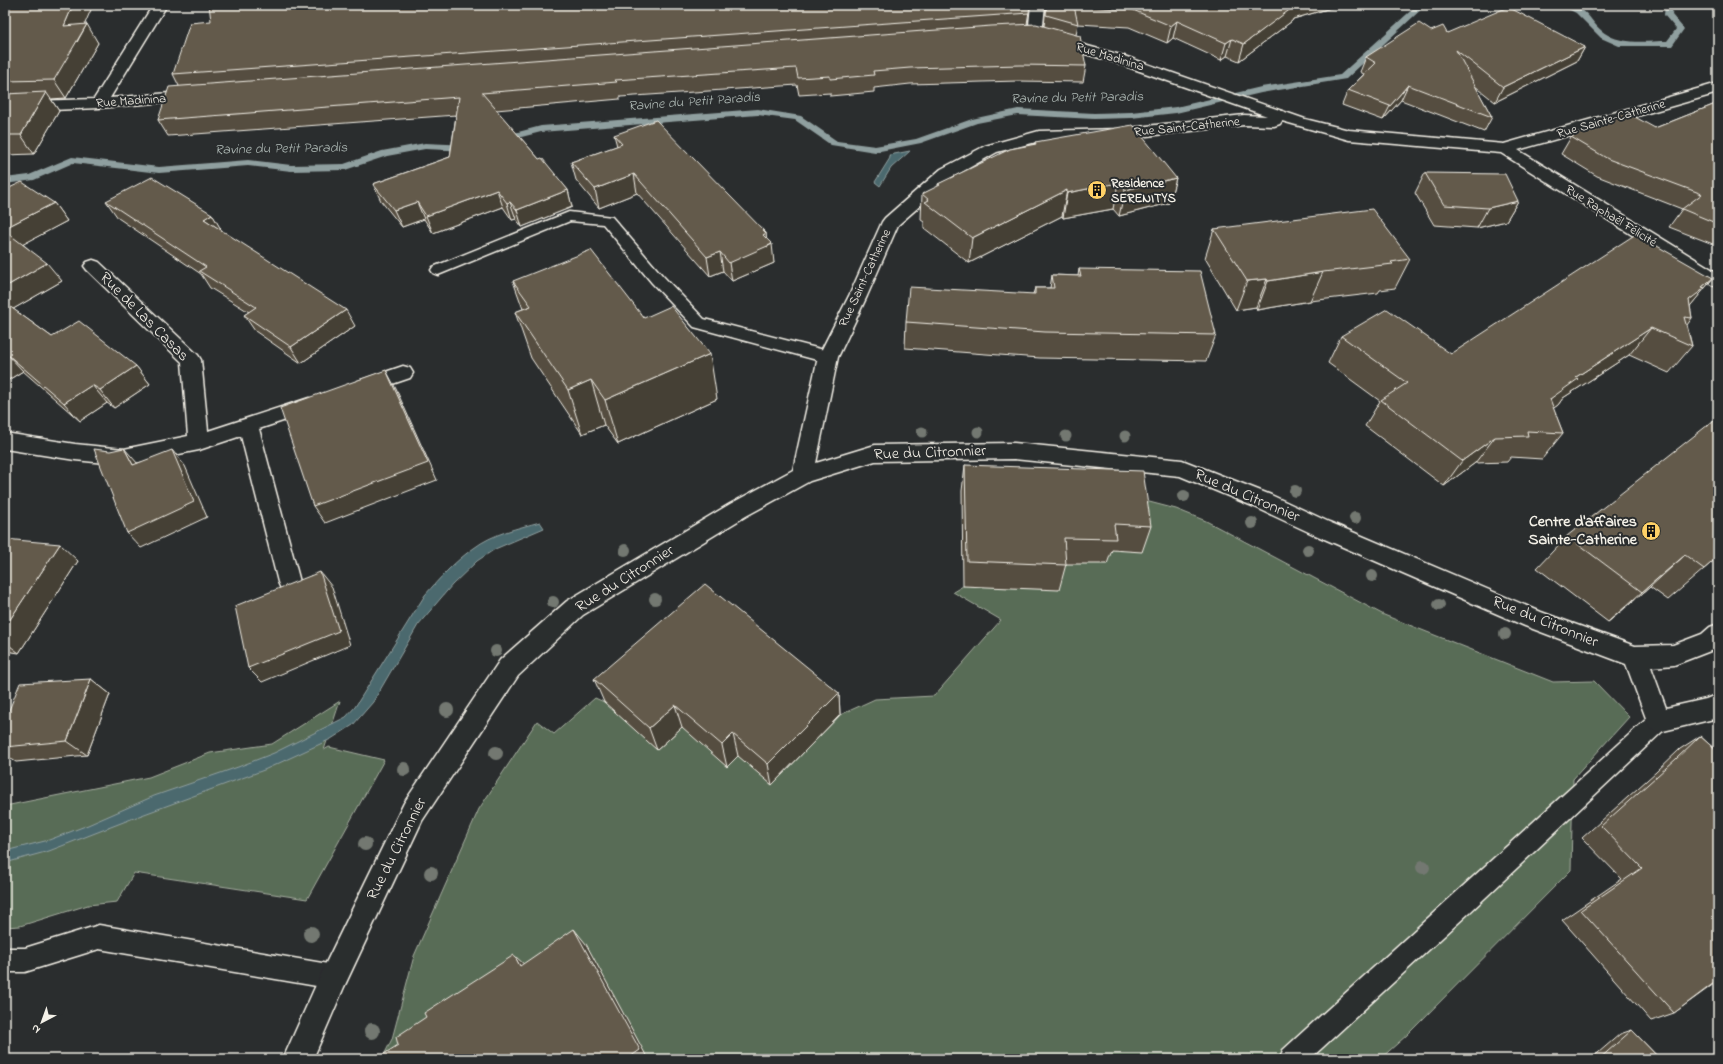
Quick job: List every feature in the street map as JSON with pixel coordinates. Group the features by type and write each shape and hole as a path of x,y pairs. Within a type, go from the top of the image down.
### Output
{"street":[{"path":"99,103 160,5"},
{"path":"1035,35 1038,5"},
{"name":"Rue Madinina","path":"1020,36 1035,35 1119,59 1207,89 1254,108 1299,122"},
{"name":"Rue Sainte-Catherine","path":"1505,149 1718,88"},
{"name":"Rue Madinina","path":"5,107 99,103 210,95"},
{"name":"Rue Saint-Catherine","path":"803,475 814,417 828,357 858,296 891,222 947,173 990,149 1040,136 1120,134 1244,120 1299,122"},
{"path":"1299,122 1349,135 1505,149"},
{"name":"Rue Raphaël Félicité","path":"1505,149 1718,280"},
{"name":"Rue de Las Casas","path":"93,266 191,360 199,442"},
{"path":"5,441 75,452 124,457 199,442 403,373"},
{"path":"248,425 289,582"},
{"name":"Rue du Citronnier","path":"298,1059 334,977 413,812 509,668 575,608 738,510 803,475 875,453 1014,451 1182,468 1263,500 1322,528 1533,619 1635,657 1674,655 1710,642 1718,634"},
{"path":"1635,657 1659,721 1711,709 1718,705"}],"lane":[{"path":"438,270 569,216 607,220 657,279 699,323 828,357"},
{"path":"1292,1059 1461,905 1659,721"},
{"path":"5,960 25,960 99,937 334,977"}],"green space":[{"path":"1134,498 1176,509 1206,521 1384,615 1553,682 1594,681 1629,717 1573,779 1571,870 1407,1035 1380,1059 382,1059 392,1039 414,956 479,809 537,721 554,734 595,698 604,702 695,716 772,785 840,715 875,699 934,696 1001,620 953,592 963,586 1056,550 1105,550"},
{"path":"340,701 324,750 329,747 384,760 307,899 134,873 117,902 88,905 20,926 5,927 5,806 149,777 210,753 272,744"}],"water":[{"path":"910,151 891,168 880,186 875,182 890,158 889,155"},
{"path":"540,522 544,528 495,549 477,561 452,585 418,625 373,702 353,725 331,739 264,770 49,851 5,863 5,851 49,840 88,825 154,796 274,753 346,717 355,707 425,595 448,570 460,558 481,543 506,532"}],"building":[{"path":"10,5 73,5 64,26 87,24 54,80 5,81 5,14"},
{"path":"209,5 1030,5 1029,13 173,74 190,23 211,21"},
{"path":"1047,5 1296,5 1244,44 1232,39 1226,43 1177,21 1171,26 1133,10 1074,6 1078,24 1046,15"},
{"path":"1508,7 1585,47 1503,87 1456,50 1492,117 1408,85 1390,106 1348,90 1376,63 1366,57 1419,23 1431,31 1443,26 1447,33"},
{"path":"1036,24 1080,36 1086,66 1020,65 910,68 873,71 874,75 830,79 830,76 798,78 796,68 615,80 617,82 482,93 539,159 542,158 568,190 517,210 510,202 507,203 497,190 426,216 417,202 394,210 373,184 450,157 459,97 158,120 169,87 991,26"},
{"path":"46,92 21,135 5,135 5,94"},
{"path":"1718,103 1718,224 1682,209 1702,194 1608,159 1571,137 1626,112 1655,128"},
{"path":"656,120 766,233 763,235 772,244 729,263 720,252 707,257 634,174 595,189 571,162 622,144 614,135"},
{"path":"1133,125 1176,178 1125,190 1118,183 1067,193 1067,190 972,238 925,202 929,200 922,194 940,185 938,184 1010,149 1036,144 1035,142"},
{"path":"1425,173 1505,174 1518,201 1488,208 1444,205"},
{"path":"152,177 212,214 204,219 346,310 291,347 244,315 256,307 199,271 206,267 106,201"},
{"path":"22,182 54,203 5,228 5,190"},
{"path":"1372,209 1410,259 1391,262 1393,264 1323,272 1268,281 1267,279 1247,281 1214,229"},
{"path":"5,231 47,263 5,287"},
{"path":"1636,234 1713,278 1702,287 1705,288 1689,300 1692,318 1684,317 1692,346 1651,328 1576,377 1578,379 1550,399 1563,433 1527,431 1528,436 1495,437 1462,461 1381,400 1407,383 1341,336 1387,309 1451,354"},
{"path":"591,250 644,318 671,306 710,354 605,400 591,380 568,390 515,312 531,306 513,281"},
{"path":"1079,269 1200,271 1216,335 1045,332 906,322 909,287 1035,294 1035,288 1054,288 1052,275 1081,276"},
{"path":"5,303 52,337 79,321 136,366 100,390 92,385 64,403 7,354 5,354"},
{"path":"386,370 428,463 313,506 280,408"},
{"name":"Centre d'affaires Sainte-Catherine","path":"1718,417 1718,557 1704,569 1685,555 1642,592 1567,536"},
{"path":"124,448 133,465 172,450 194,502 127,533 94,449 110,451"},
{"path":"965,465 1143,471 1151,526 1114,524 1116,539 1064,538 1066,565 967,561"},
{"path":"5,539 60,544 5,627"},
{"path":"320,572 339,631 248,668 235,606"},
{"path":"705,584 839,693 768,764 733,734 722,745 675,705 649,728 594,679"},
{"path":"91,679 67,741 5,747 5,720 20,683"},
{"path":"1700,736 1718,752 1718,980 1674,1013 1581,910 1642,868 1601,826"},
{"path":"574,929 640,1050 627,1059 376,1059 398,1045 396,1037 426,1017 424,1013 514,955 520,966"},
{"path":"1632,1030 1660,1059 1599,1059"}],"waterway":[{"name":"Ravine du Petit Paradis","path":"502,139 541,129 758,112 798,118 834,143 875,149 918,141 975,121 1018,112 1094,116 1131,115 1176,110 1261,90 1343,77 1422,5"},
{"name":"Ravine du Petit Paradis","path":"1564,5 1579,11 1604,36 1622,44 1669,44 1680,29 1668,15 1669,5"},
{"name":"Ravine du Petit Paradis","path":"5,181 31,178 72,160 159,170 248,163 291,168 345,167 385,153 425,146 469,148"}],"place":[{"name":"Residence SERENITYS","path":"1097,190"},
{"name":"Centre d'affaires Sainte-Catherine","path":"1651,531"}]}
